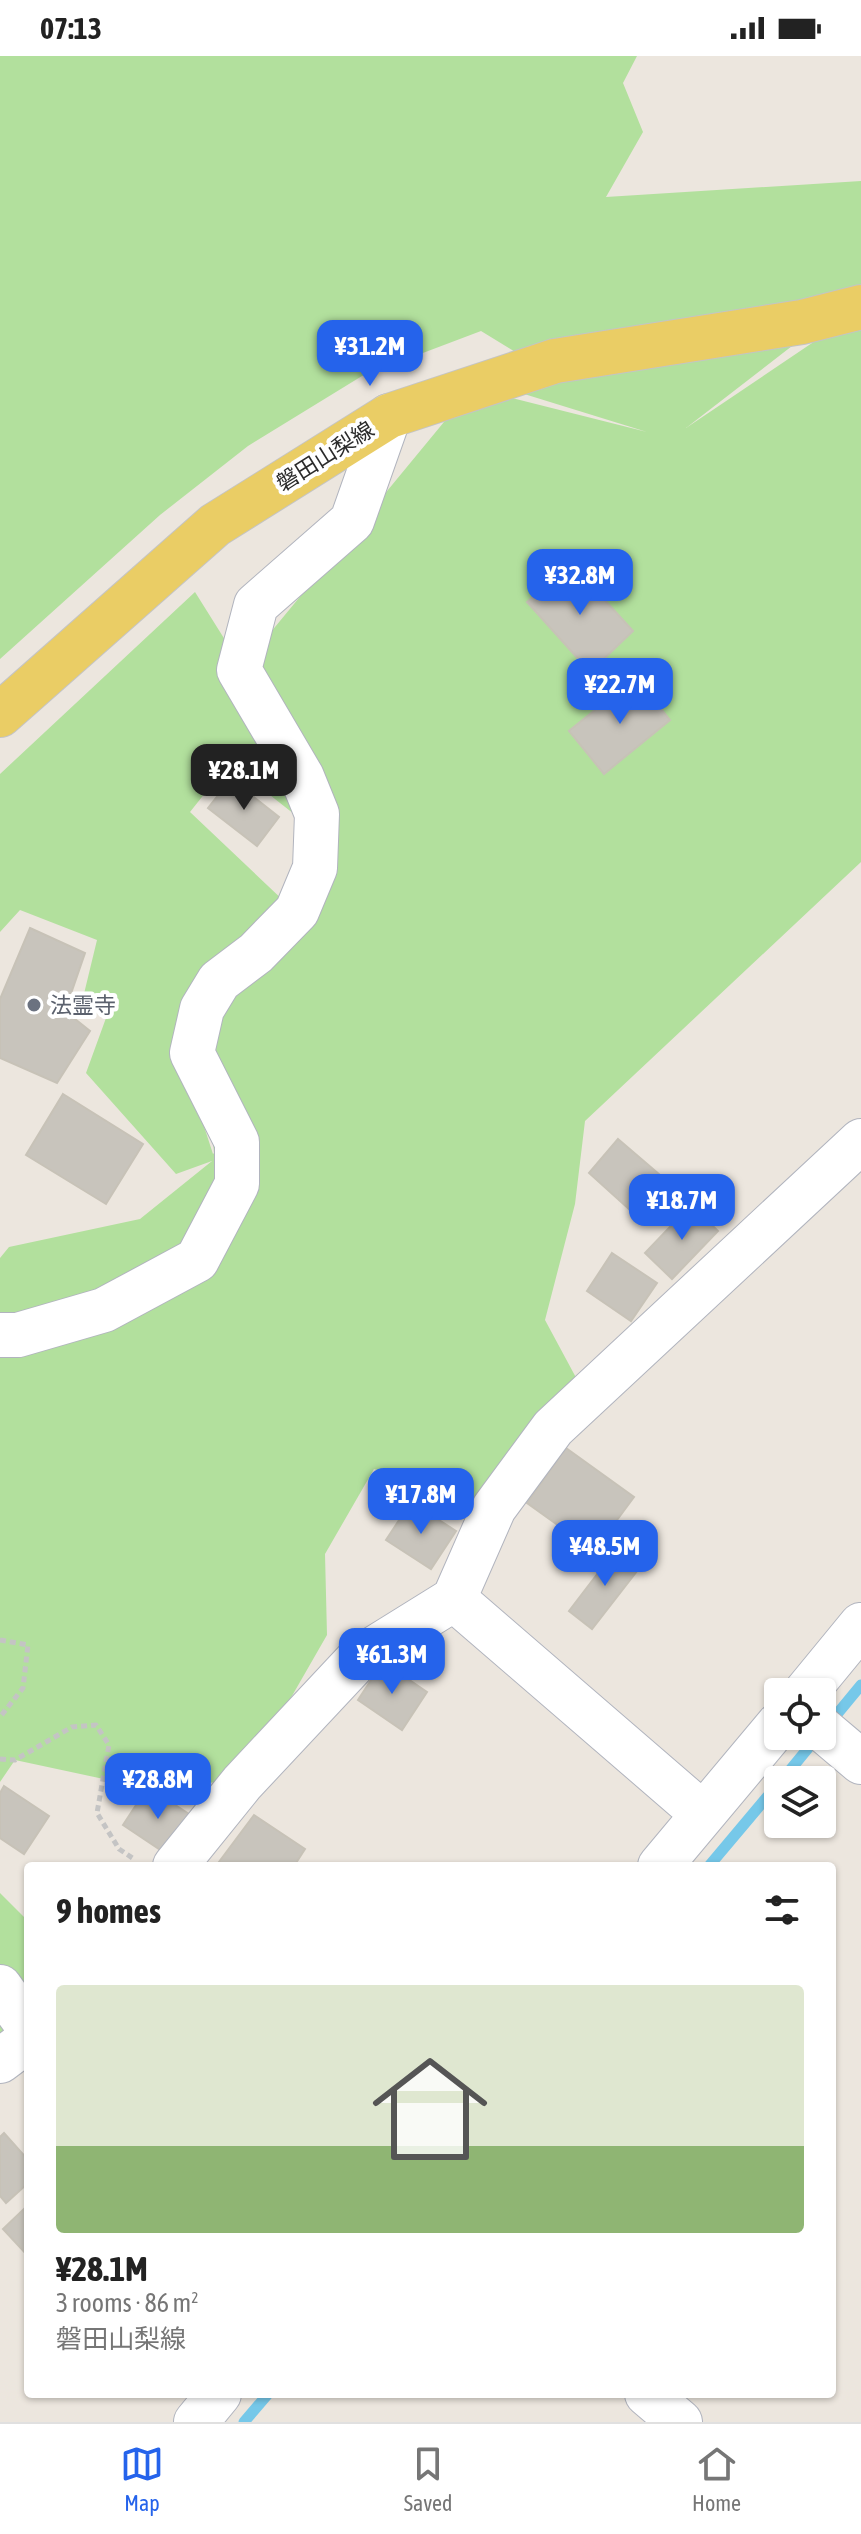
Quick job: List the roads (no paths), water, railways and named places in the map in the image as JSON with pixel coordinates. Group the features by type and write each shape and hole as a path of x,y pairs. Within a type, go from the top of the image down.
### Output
{"main road":[{"name":"磐田山梨線","path":"0,715 215,525 389,416 555,361 802,322 861,307"}],"street":[{"path":"0,1335 18,1335 104,1310 197,1260 237,1184 237,1142 192,1053 202,1009 219,981 256,953 297,911 315,868 317,814 302,777 239,670 256,605 352,521 389,416"},
{"path":"178,1862 242,1783 359,1658 454,1599 494,1508 553,1428 861,1141"},
{"path":"454,1599 703,1814"},
{"path":"817,1678 861,1625"},
{"path":"836,1741 861,1762"},
{"path":"663,1862 764,1742"},
{"path":"0,2061 19,2011"},
{"path":"196,2422 216,2398"},
{"path":"652,2398 680,2422"}],"waterway":[{"path":"836,1715 861,1685"},
{"path":"793,1766 807,1750"},
{"path":"712,1862 764,1801"},
{"path":"244,2422 265,2398"}],"place":[{"name":"法霊寺","path":"34,1005"}]}
